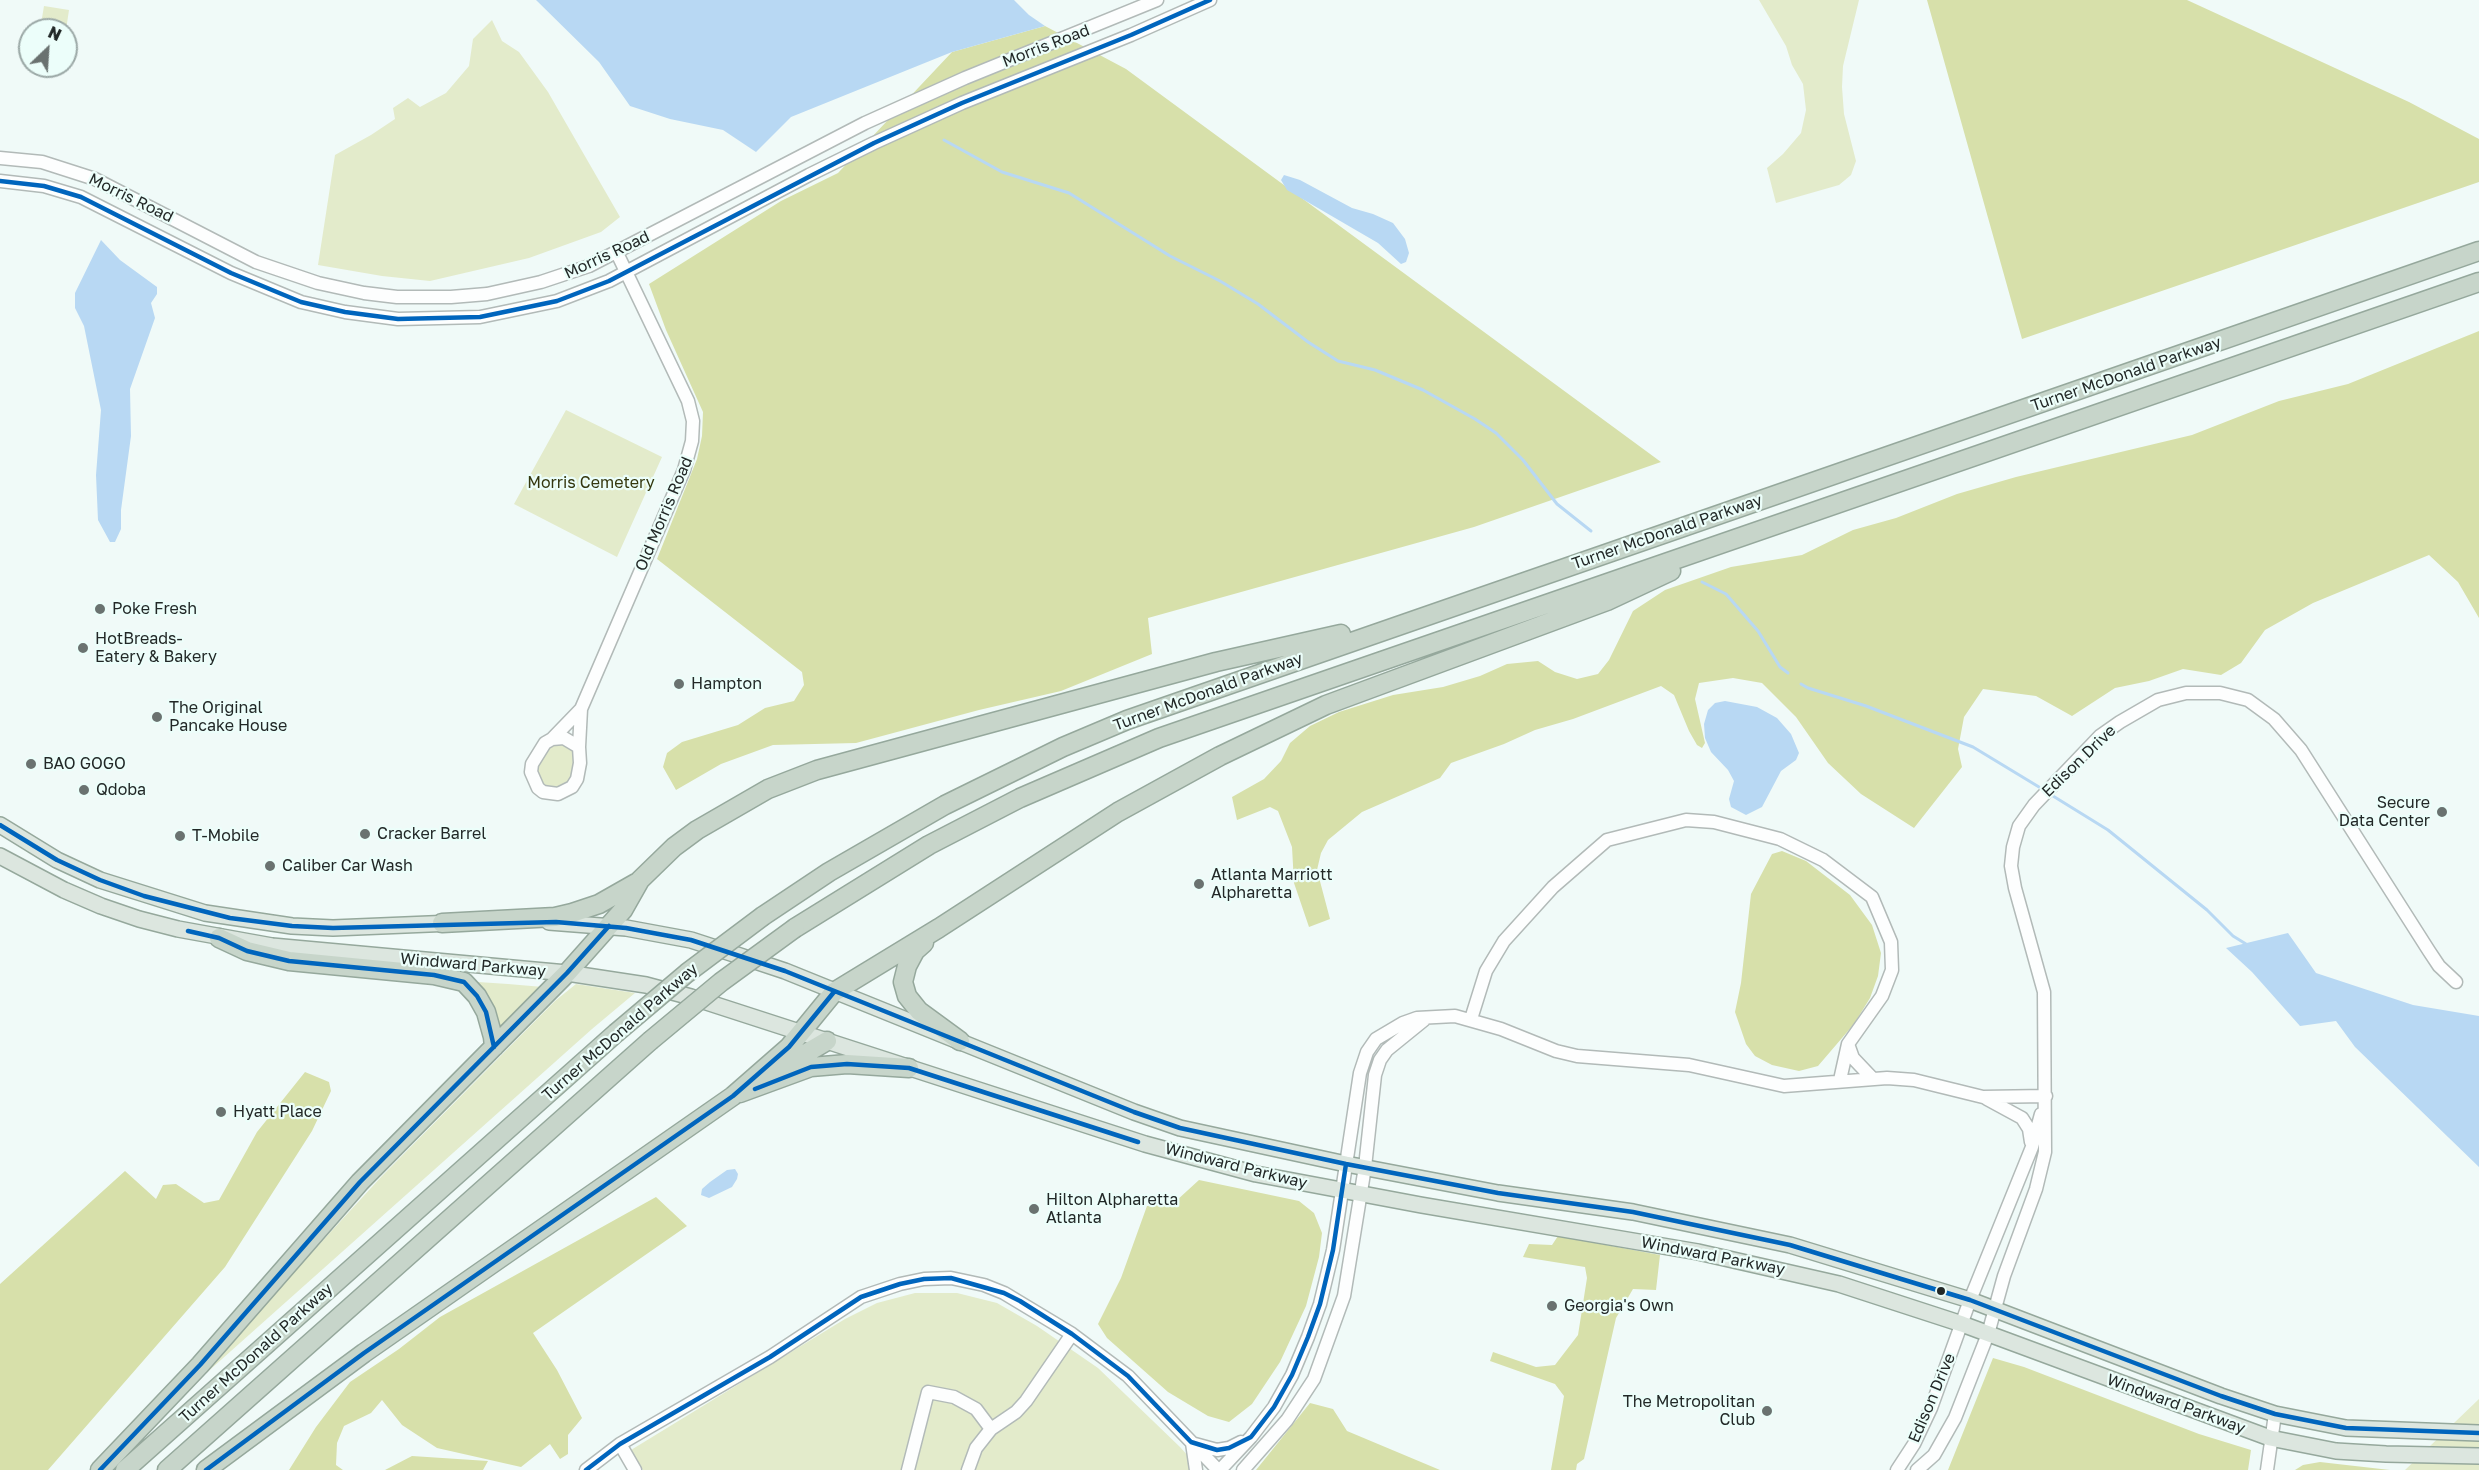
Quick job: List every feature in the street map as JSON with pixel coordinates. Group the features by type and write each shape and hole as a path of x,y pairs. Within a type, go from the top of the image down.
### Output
{"highway":[{"name":"Turner McDonald Parkway","path":"125,1470 616,1033 687,973 763,916 829,872 935,810 1063,747 1191,696 2479,251"},
{"name":"Turner McDonald Parkway","path":"167,1470 650,1041 712,989 795,928 929,845 1020,798 1120,754 1206,721 2479,282"},
{"path":"206,1470 364,1353 733,1095 801,1034 834,992 939,928 1127,807 1220,756 1294,720 1363,691 1607,601 1739,539"},
{"path":"442,923 555,917 572,914 599,904 640,880 674,847 720,815 768,789 817,770 1216,662 1431,613"},
{"path":"100,1470 200,1365 360,1182 567,974 622,910 640,880"},
{"path":"939,928 915,951 907,966 903,982 907,996 919,1011 960,1041"},
{"path":"219,938 247,951 289,961 434,975 464,982 477,996 486,1012 494,1047"},
{"path":"760,1071 786,1065 827,1041"},
{"path":"733,1095 812,1067 847,1064 909,1068"}],"main road":[{"name":"Windward Parkway","path":"0,825 57,860 100,880 184,907 230,918 292,926 376,927 442,923 556,922 609,926 691,940 785,971 1134,1112 1180,1128 1346,1164 1498,1193 1633,1212 1790,1245 1970,1300 2274,1414 2346,1428 2479,1433"},
{"name":"Windward Parkway","path":"0,856 64,890 101,906 178,929 219,938 296,948 567,974 646,985 691,997 1145,1144 1256,1174 1698,1252 1783,1270 1879,1296 1962,1324 2270,1438 2336,1451 2479,1456"},
{"path":"178,929 184,907"}],"street":[{"name":"Morris Road","path":"0,158 42,162 78,172 111,186 256,261 303,279 364,293 432,298 505,291 566,275 617,253 865,123 965,78 1157,0"},
{"name":"Morris Road","path":"0,181 44,186 81,197 256,285 301,302 361,315 434,320 495,315 557,301 627,272 793,183 874,143 962,103 1131,35 1209,0"},
{"name":"Old Morris Road","path":"581,709 540,749 532,764 531,772 534,782 543,792 558,794 572,787 579,771 581,709 684,470 692,441 693,421 688,401 617,253"},
{"name":"Edison Drive","path":"1917,1470 1934,1455 1955,1418 1988,1334 2004,1276 2036,1189 2045,1152 2044,992 2011,866 2019,826 2034,805 2100,736 2158,700 2186,693 2220,693 2248,700 2274,718 2301,750 2439,966 2456,982"},
{"path":"552,739 569,739 579,747"},
{"path":"1471,1019 1486,971 1504,941 1553,887 1607,840 1686,820 1714,822 1773,836 1823,860 1872,897 1891,942 1892,970 1882,996 1848,1044 1840,1080"},
{"path":"586,1470 620,1444 770,1357 861,1297 900,1284 924,1279 951,1278 984,1285 1020,1301 1072,1334 1128,1376 1219,1470 1251,1437 1274,1407 1292,1375 1320,1304 1333,1250 1360,1073 1367,1052 1376,1039 1417,1018 1455,1016 1471,1019 1556,1051 1577,1056 1689,1065 1784,1086 1872,1078 1914,1080 1983,1097 2022,1118 2029,1129 2032,1147"},
{"path":"1243,1470 1287,1420 1314,1380 1344,1296 1365,1167 1375,1076 1380,1060 1398,1039 1428,1018"},
{"path":"1848,1044 1853,1058 1872,1078"},
{"path":"1983,1097 2046,1096"},
{"name":"Edison Drive","path":"1897,1470 1914,1444 1931,1408 1970,1300 2032,1147 2046,1096"},
{"path":"969,1470 976,1448 992,1429 1016,1413 1072,1334"},
{"path":"909,1470 928,1392 954,1397 976,1408 992,1429"},
{"path":"2267,1470 2274,1414"},
{"path":"1191,1442 1217,1450 1229,1448 1251,1437"},
{"path":"1191,1442 1196,1470"},
{"path":"620,1444 635,1470"}],"green space":[{"path":"1759,0 1859,0 1843,66 1842,87 1844,114 1856,161 1851,175 1839,185 1776,203 1767,168 1801,133 1806,110 1803,84 1792,65 1786,46"},
{"path":"1927,0 2187,0 2409,102 2479,139 2479,182 2022,339"},
{"path":"44,6 69,10 68,18 42,18"},
{"path":"492,20 502,41 519,52 548,92 620,217 601,232 529,258 430,281 382,276 318,265 335,155 395,119 393,108 408,98 420,107 446,93 469,66 473,39"},
{"path":"1045,26 1126,69 1661,462 1474,527 1148,618 1152,654 1061,691 856,743 773,745 721,764 676,790 663,767 667,753 682,742 738,725 765,708 794,701 804,685 802,672 657,559 697,459 702,436 703,412 666,330 649,284 781,201 838,173 952,52"},
{"path":"2479,331 2479,618 2458,582 2429,555 2313,603 2265,630 2241,663 2221,675 2183,669 2149,681 2115,688 2072,716 2036,696 1983,689 1964,717 1958,749 1962,767 1914,828 1861,794 1828,763 1796,717 1762,683 1733,678 1699,683 1695,699 1705,743 1702,748 1697,745 1689,731 1674,695 1661,686 1573,719 1535,730 1451,763 1440,778 1362,812 1328,840 1321,853 1317,870 1330,919 1309,927 1294,883 1292,847 1278,811 1270,807 1237,820 1232,797 1264,779 1281,761 1290,743 1310,726 1339,712 1393,695 1443,687 1480,676 1507,664 1538,661 1555,672 1577,679 1598,674 1609,660 1633,611 1665,590 1731,567 1802,555 1853,530 1896,518 1957,494 2016,477 2192,435 2279,401 2348,384"},
{"name":"Morris Cemetery","path":"566,410 662,457 617,557 514,504"},
{"path":"556,742 572,747 576,756 572,779 562,788 544,787 537,777 536,763 546,748"},
{"path":"1782,851 1806,861 1850,895 1872,925 1881,953 1878,976 1870,998 1854,1024 1818,1066 1799,1071 1772,1065 1755,1056 1746,1044 1735,1012 1741,983 1751,894 1772,854"},
{"path":"476,983 543,987 500,1031"},
{"path":"576,984 635,993 194,1384 194,1381 382,1176 555,1001"},
{"path":"305,1072 329,1082 331,1091 312,1131 225,1267 48,1470 0,1470 0,1284 125,1171 156,1199 163,1185 176,1184 204,1203 219,1200 257,1132"},
{"path":"1199,1180 1299,1201 1314,1213 1322,1233 1319,1257 1306,1306 1280,1362 1252,1404 1229,1422 1208,1416 1168,1392 1107,1338 1098,1324 1121,1278 1147,1206 1176,1201"},
{"path":"656,1197 687,1226 533,1333 557,1370 582,1418 568,1435 568,1454 560,1459 550,1444 521,1467 437,1448 402,1425 382,1400 371,1413 344,1426 337,1443 336,1465 343,1470 289,1470 316,1427 350,1382 399,1349 440,1317"},
{"path":"1558,1236 1660,1255 1656,1290 1633,1289 1616,1318 1584,1459 1577,1464 1576,1470 1551,1470 1564,1396 1555,1384 1490,1361 1493,1352 1536,1367 1555,1365 1578,1335 1587,1278 1585,1267 1523,1257 1529,1244 1552,1245"},
{"path":"915,1293 957,1293 997,1303 1037,1326 1098,1368 1191,1459 1191,1470 643,1470 635,1460 631,1450 845,1319 877,1303"},
{"path":"1993,1358 2024,1367 2199,1434 2251,1450 2248,1470 1948,1470"},
{"path":"2479,1399 2479,1470 2405,1470"},
{"path":"1310,1403 1333,1409 1347,1431 1440,1470 1256,1470"},
{"path":"412,1456 488,1461 483,1470 385,1470"},
{"path":"2320,1462 2390,1470 2295,1470 2303,1465"}],"water":[{"path":"536,0 1014,0 1029,15 1045,26 952,52 791,117 756,152 723,130 670,119 630,106 599,62"},
{"path":"1284,175 1300,180 1352,208 1393,223 1405,239 1409,253 1406,262 1401,264 1378,243 1287,190 1281,180"},
{"path":"101,240 120,260 157,287 157,294 151,303 155,318 130,389 131,436 121,510 121,529 115,542 110,542 98,520 96,475 101,410 84,326 75,308 75,293"},
{"path":"1725,701 1757,707 1777,718 1791,734 1799,753 1796,760 1781,771 1762,807 1746,815 1731,807 1729,799 1734,781 1728,770 1711,752 1705,738 1704,724 1708,710 1715,703"},
{"path":"2288,933 2316,973 2413,1005 2479,1016 2479,1167 2355,1047 2336,1021 2300,1026 2252,972 2226,948"},
{"path":"735,1169 738,1174 732,1187 709,1198 701,1195 702,1189 710,1182 727,1170"}],"waterway":[{"path":"944,140 1002,172 1069,193 1170,256 1220,281 1258,304 1308,342 1338,361 1375,370 1423,390 1475,419 1496,433 1523,460 1557,504 1591,531"},
{"path":"1702,582 1726,594 1758,631 1780,667 1788,673"},
{"path":"1801,684 1973,747 2039,787"},
{"path":"2053,796 2108,830 2207,910 2233,936 2246,944"}],"transit line":[{"path":"0,181 44,186 81,197 231,273 301,302 345,312 398,319 480,317 557,301 609,281 874,143 962,103 1131,35 1210,0"},
{"path":"0,825 57,860 100,880 144,896 230,918 292,926 333,928 556,922 626,928 691,940 785,971 1134,1112 1180,1128 1346,1164 1498,1193 1633,1212 1790,1245 1970,1300 2221,1396 2275,1414 2346,1428 2479,1433"},
{"path":"100,1470 200,1365 360,1182 567,973 609,926"},
{"path":"188,931 219,938 247,951 289,961 434,975 464,982 477,996 486,1012 494,1047"},
{"path":"206,1470 364,1353 733,1096 789,1047 834,992"},
{"path":"755,1089 811,1067 847,1064 909,1068 1138,1142"},
{"path":"586,1470 620,1444 770,1357 861,1297 900,1284 924,1279 951,1278 1004,1293 1020,1301 1072,1334 1128,1376 1191,1442 1217,1450 1229,1448 1251,1437 1274,1407 1292,1375 1308,1337 1320,1304 1333,1250 1346,1164"}],"place":[{"name":"Poke Fresh","path":"100,609"},
{"name":"HotBreads- Eatery & Bakery","path":"83,648"},
{"name":"Hampton","path":"679,684"},
{"name":"The Original Pancake House","path":"157,717"},
{"name":"BAO GOGO","path":"31,764"},
{"name":"Qdoba","path":"84,790"},
{"name":"Secure Data Center","path":"2442,812"},
{"name":"Cracker Barrel","path":"365,834"},
{"name":"T-Mobile","path":"180,836"},
{"name":"Caliber Car Wash","path":"270,866"},
{"name":"Atlanta Marriott Alpharetta","path":"1199,884"},
{"name":"Hyatt Place","path":"221,1112"},
{"name":"Hilton Alpharetta Atlanta","path":"1034,1209"},
{"name":"Georgia's Own","path":"1552,1306"},
{"name":"The Metropolitan Club","path":"1767,1411"}]}
